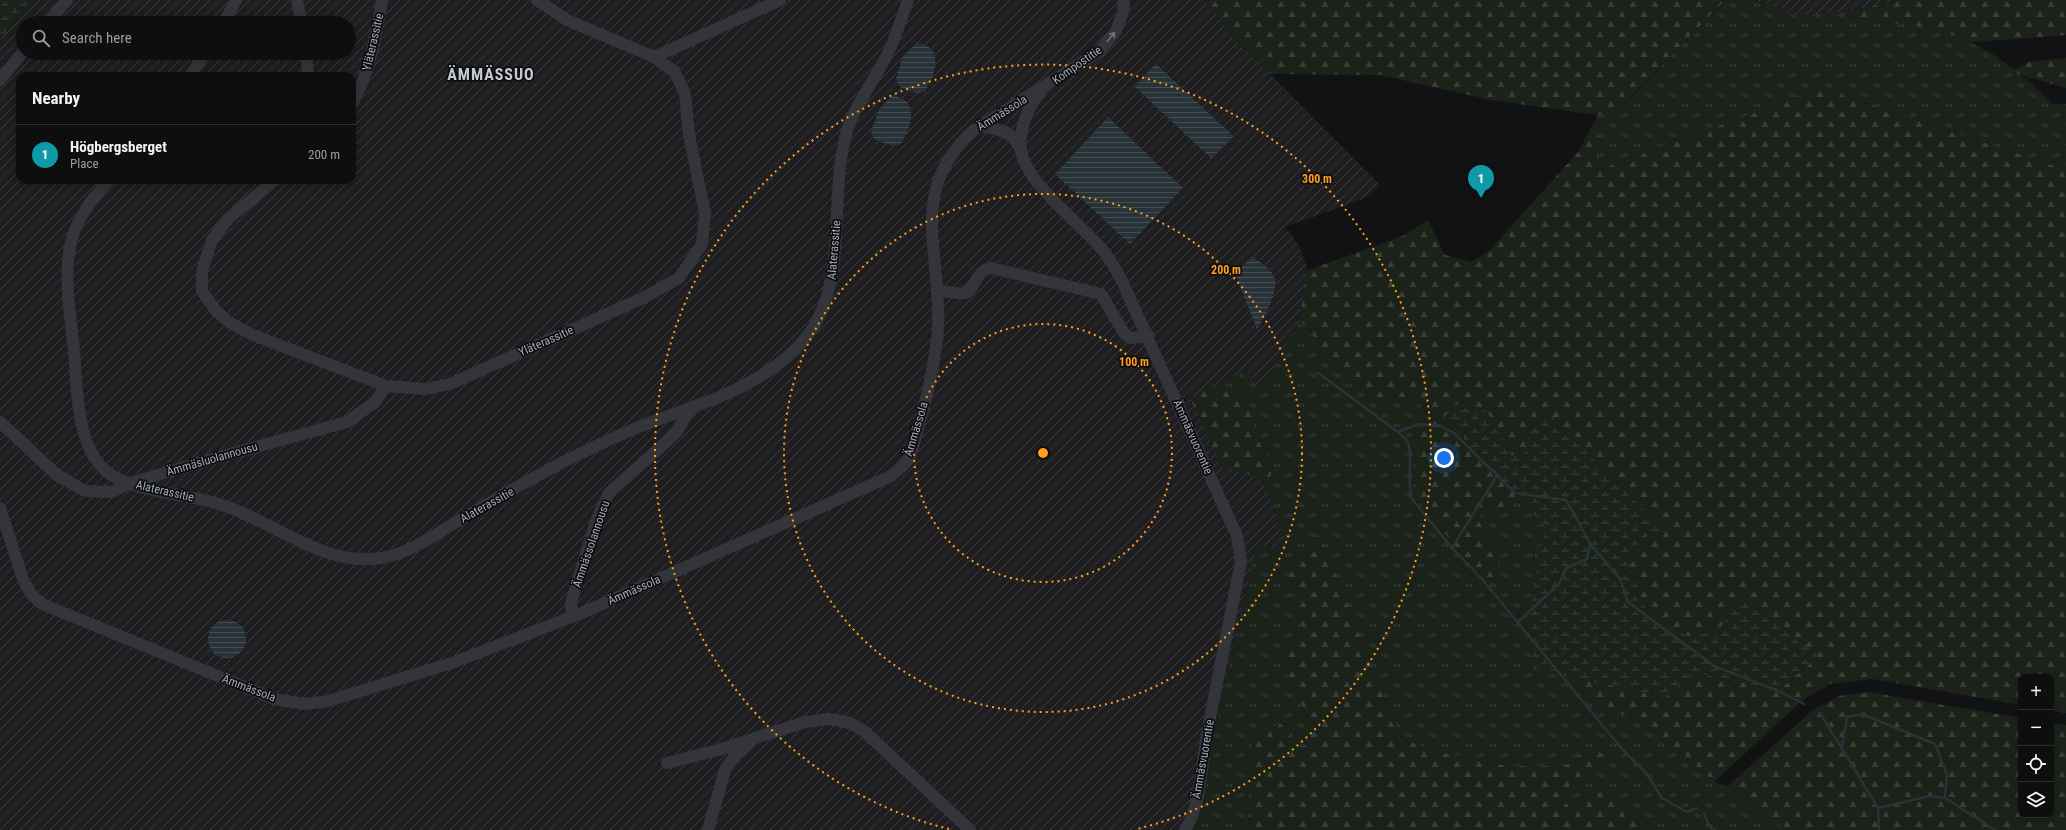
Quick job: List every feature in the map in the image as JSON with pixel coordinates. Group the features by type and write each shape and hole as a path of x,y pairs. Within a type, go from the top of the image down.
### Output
{"street":[{"path":"54,16 67,0"},
{"path":"228,16 236,0"},
{"path":"297,0 300,16"},
{"name":"Yläterassitie","path":"356,98 360,91 374,46 382,0"},
{"name":"Yläterassitie","path":"270,184 228,219 212,240 202,271 202,291 216,311 230,323 253,335 386,386 426,389 450,384 643,298 678,278 702,244 706,213 689,135 685,94 675,72 654,57 567,20 537,0"},
{"path":"654,57 780,0"},
{"name":"Alaterassitie","path":"106,184 78,221 74,233 68,266 69,293 83,433 93,454 107,472 130,484 225,506 322,551 351,558 380,558 406,550 543,473 580,454 631,430 691,408 744,385 771,370 796,348 816,324 830,287 842,160 848,130 860,103 887,56 908,0"},
{"name":"Kompostitie","path":"1047,86 1100,51 1116,31 1123,12 1124,0"},
{"path":"0,80 16,60"},
{"path":"193,72 200,60"},
{"path":"307,60 308,72"},
{"path":"1022,154 1022,138 1028,112 1033,100 1047,86"},
{"name":"Ämmässola","path":"0,508 23,579 31,594 42,604 274,699 304,704 328,701 452,663 572,617 891,476 905,464 924,405 938,330 937,290 931,223 931,206 941,171 961,141 979,126 1047,86"},
{"name":"Ämmäsvuorentie","path":"979,126 1011,134 1016,140 1037,181 1105,253 1121,278 1149,336 1237,536 1241,562 1207,734 1196,801 1192,820 1185,830"},
{"path":"937,290 965,293 971,289 980,273 991,268 1101,294 1124,333 1130,338 1149,336"},
{"name":"Ämmäsluolannousu","path":"0,422 57,475 85,491 112,492 130,484 223,456 347,422 375,402 386,386"},
{"name":"Ämmässolannousu","path":"572,617 571,603 596,521 609,492 675,434 691,408"},
{"path":"667,764 758,738 805,722 830,719 850,723 864,730 970,830"},
{"path":"708,830 724,770 736,754 758,738"}],"shaded area":[{"path":"32,0 1206,0 1228,31 1380,185 1368,197 1285,227 1299,245 1308,270 1305,277 1300,320 1262,388 1256,387 1262,479 1289,548 1256,548 1192,830 0,830 0,40 16,20 16,60 356,60 356,16 19,16"},
{"path":"1755,0 1896,0 1886,4 1840,12 1796,16"},
{"path":"917,43 932,50 935,55 936,62 932,77 925,91 918,93 900,87 896,79 903,56"},
{"path":"1156,64 1233,136 1211,158 1135,87"},
{"path":"892,96 901,98 907,102 911,115 905,137 901,144 894,146 875,140 871,132 879,109"},
{"path":"1108,117 1183,188 1130,244 1055,174"},
{"path":"1252,257 1269,269 1275,279 1274,291 1267,312 1257,329 1236,276 1240,268"},
{"path":"223,620 231,620 241,625 245,632 245,646 241,653 231,658 223,658 213,653 211,650 208,643 208,635 213,625 216,623"}],"green space":[{"path":"0,0 32,0 19,16 16,16 16,20 0,39"},
{"path":"1206,0 1725,0 1622,106 1599,115 1599,170 1821,88 2066,170 2066,713 2054,711 2054,674 2018,674 2018,704 1873,679 1830,684 1803,700 1714,782 1662,736 1590,697 1526,619 1541,587 1535,554 1546,537 1555,485 1478,517 1484,534 1503,551 1495,581 1482,579 1414,495 1415,448 1428,412 1413,396 1370,401 1300,320 1305,277 1308,270 1403,236 1428,220 1445,255 1471,262 1489,251 1578,152 1598,115 1491,100 1380,75 1271,74 1228,31"},
{"path":"1725,0 1755,0 1796,16 1840,12 1850,17 1935,29 1968,41 1999,58 2027,80 2052,104 2066,104 2066,170 1821,88 1599,170 1599,115 1623,106"},
{"path":"1896,0 2066,0 2066,35 1972,42 1935,29 1850,17 1840,12 1886,4"},
{"path":"2066,58 2066,88 2011,72 2028,62"},
{"path":"1300,320 1370,401 1413,396 1428,413 1415,448 1414,495 1503,552 1484,534 1478,517 1555,485 1590,697 1662,736 1714,782 1728,786 1787,830 1656,830 1608,788 1569,809 1558,794 1565,766 1508,766 1430,750 1400,737 1319,533 1289,575 1303,630 1282,658 1305,712 1306,745 1251,758 1248,830 1192,830 1256,547 1289,548 1267,492 1273,466 1259,442 1245,395 1233,388 1215,395 1205,391 1246,370 1256,387 1262,388"},
{"path":"1233,388 1245,395 1259,442 1273,466 1267,492 1262,479 1221,466 1190,398 1205,391 1215,395"},
{"path":"1460,400 1487,412 1511,455 1525,455 1529,433 1547,411 1665,531 1644,535 1627,560 1648,616 1689,636 1718,631 1741,598 1819,656 1779,690 1694,673 1666,697 1531,669 1529,609 1546,528 1444,417"},
{"path":"1319,532 1400,737 1430,750 1508,766 1565,766 1593,745 1606,758 1559,794 1570,809 1608,788 1656,830 1248,830 1252,738 1280,723 1300,746 1306,745 1305,712 1282,658 1303,630 1289,575"},
{"path":"1868,692 2018,717 2018,818 2054,818 2054,723 2066,725 2066,830 1787,830 1728,786 1813,710 1839,696"}],"waterway":[{"path":"1317,372 1398,432 1407,441 1410,452 1410,492 1412,499 1452,548 1482,579 1622,749 1647,774 1662,798 1687,812 1697,808"},
{"path":"1398,432 1419,424 1441,426 1454,433 1515,493 1566,500 1591,545 1620,579 1628,602 1714,666 1781,692 1804,704"},
{"path":"1452,548 1498,474"},
{"path":"1518,622 1559,584 1566,568 1587,559 1590,545"},
{"path":"1820,713 1878,808 1930,796 1945,798 1995,830"},
{"path":"1842,747 1847,717 1862,714 1935,744 1947,775 1945,798"},
{"path":"1878,808 1879,830"},
{"path":"1704,813 1709,826 1715,830"}],"place":[{"name":"Högbergsberget","path":"1481,198"}],"district":[{"name":"ÄMMÄSSUO","path":"491,74"}]}
